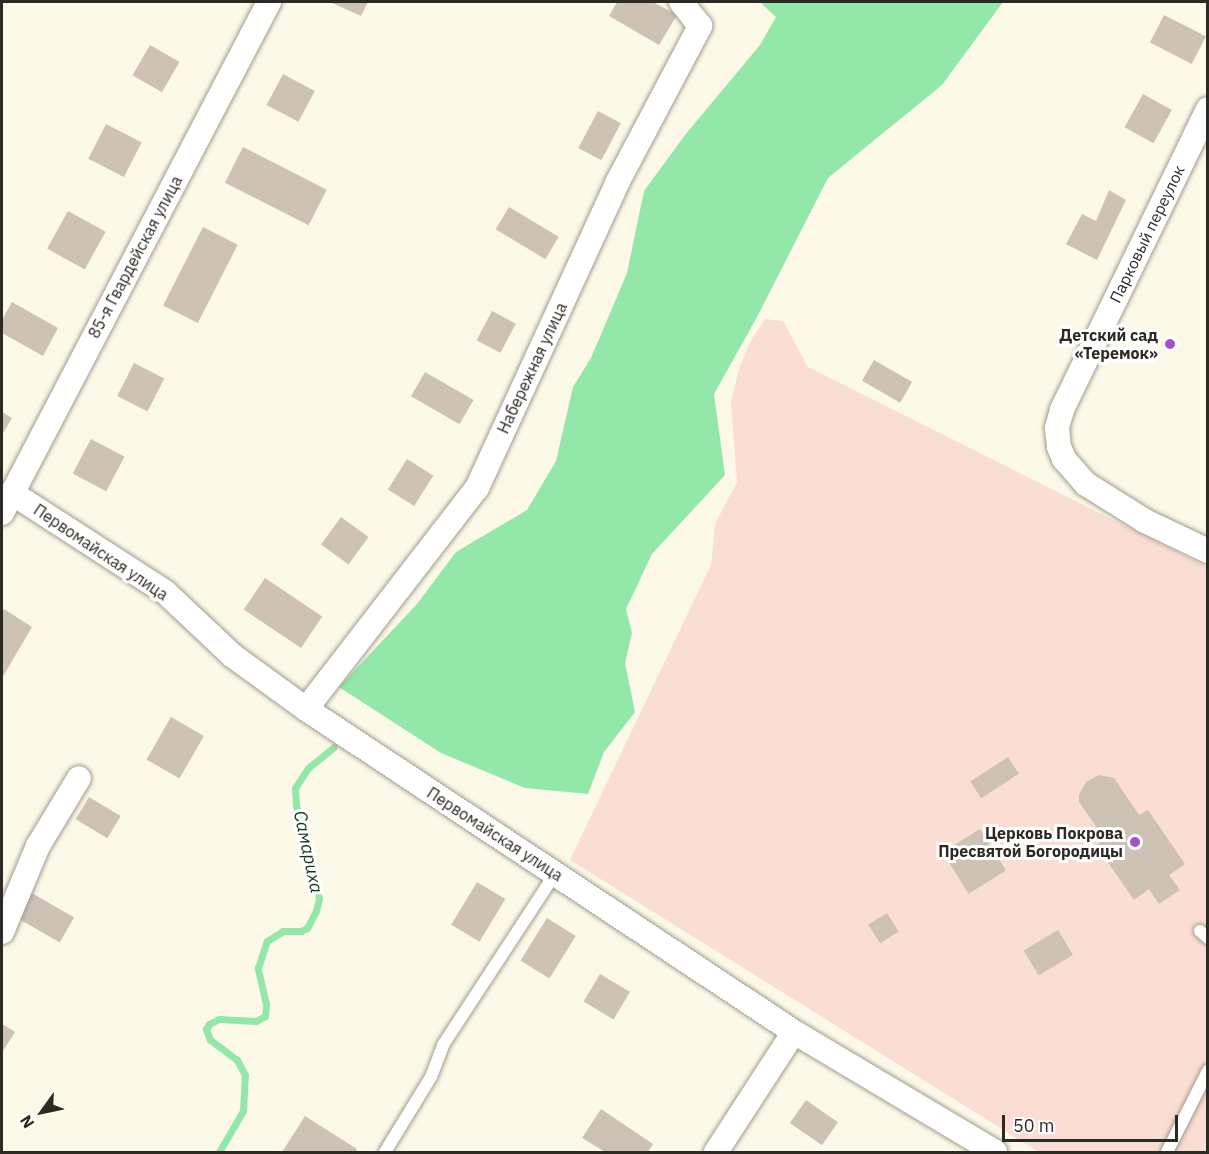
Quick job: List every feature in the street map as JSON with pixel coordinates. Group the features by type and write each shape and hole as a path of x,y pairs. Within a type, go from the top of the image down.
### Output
{"street":[{"name":"85-я Гвардейская улица","path":"7,503 269,2"},
{"name":"Набережная улица","path":"306,709 477,488 617,183 700,26 681,2"},
{"name":"Парковый переулок","path":"1208,109 1062,410 1057,428 1059,447 1064,459 1086,484 1109,500 1208,551"},
{"name":"Первомайская улица","path":"7,503 165,592 233,656 306,709 794,1032 995,1152"},
{"path":"2,932 38,846 79,778"},
{"path":"716,1152 794,1032"}],"lane":[{"path":"385,1152 430,1077 442,1045 555,874"},
{"path":"1167,1152 1208,1071"}],"shaded area":[{"path":"760,2 1003,2 942,85 828,178 757,317 714,394 725,475 652,554 626,609 632,633 625,663 635,712 604,752 588,794 525,788 441,753 339,687 417,604 456,552 527,510 556,461 573,387 591,358 627,273 644,191 685,135 760,45 776,17"},
{"path":"765,319 783,321 808,367 1207,567 1207,1152 1039,1152 570,860 711,565 715,524 737,482 731,402 739,369 750,342"}],"building":[{"path":"330,2 368,2 361,16"},
{"path":"617,2 653,2 677,15 659,45 609,16"},
{"path":"1164,15 1206,36 1192,64 1150,43"},
{"path":"150,45 179,62 162,92 132,75"},
{"path":"283,74 315,91 298,122 267,105"},
{"path":"1143,94 1172,110 1153,143 1125,127"},
{"path":"598,111 621,123 601,160 578,148"},
{"path":"106,124 142,142 124,177 88,159"},
{"path":"243,147 327,190 309,225 225,183"},
{"path":"1109,190 1126,200 1097,260 1066,244 1082,214 1096,221"},
{"path":"509,207 559,237 545,259 496,229"},
{"path":"68,211 106,232 85,269 47,249"},
{"path":"203,227 238,245 198,323 163,305"},
{"path":"12,302 58,328 43,356 2,333 2,320"},
{"path":"492,311 516,324 500,353 477,340"},
{"path":"874,360 912,382 900,403 862,381"},
{"path":"134,363 164,378 147,411 117,396"},
{"path":"425,372 473,400 459,424 411,396"},
{"path":"2,412 12,418 2,435"},
{"path":"91,439 125,457 106,491 73,473"},
{"path":"407,459 433,475 414,506 388,490"},
{"path":"341,517 369,537 349,564 321,545"},
{"path":"265,578 322,617 301,648 244,610"},
{"path":"4,609 32,627 2,678 2,613"},
{"path":"171,717 204,736 179,778 146,759"},
{"path":"1008,757 1019,774 981,798 970,782"},
{"name":"Церковь Покрова Пресвятой Богородицы","path":"1099,775 1114,778 1139,815 1148,810 1185,864 1169,875 1180,890 1159,904 1149,889 1134,900 1096,845 1105,839 1079,802 1079,795 1086,782"},
{"path":"89,797 121,816 107,838 76,819"},
{"path":"980,829 1006,871 969,894 943,852"},
{"path":"477,882 505,899 480,942 451,925"},
{"path":"30,892 74,918 60,943 16,917"},
{"path":"887,913 899,932 880,943 868,925"},
{"path":"547,918 576,936 549,978 521,960"},
{"path":"1058,930 1073,955 1039,975 1024,951"},
{"path":"600,974 630,992 614,1019 584,1001"},
{"path":"2,1024 15,1032 3,1051 2,1049"},
{"path":"806,1100 838,1122 822,1145 790,1123"},
{"path":"601,1109 653,1144 648,1152 605,1152 582,1138"},
{"path":"305,1116 357,1149 356,1152 282,1152"}],"waterway":[{"name":"Самариха","path":"219,1152 243,1111 245,1075 237,1060 210,1040 206,1029 209,1024 219,1019 256,1021 265,1016 266,1004 258,968 267,941 283,931 301,931 307,928 316,911 319,898 296,805 295,788 308,768 334,747"}],"place":[{"name":"Детский сад «Теремок»","path":"1170,344"},
{"name":"Церковь Покрова Пресвятой Богородицы","path":"1135,842"}]}
